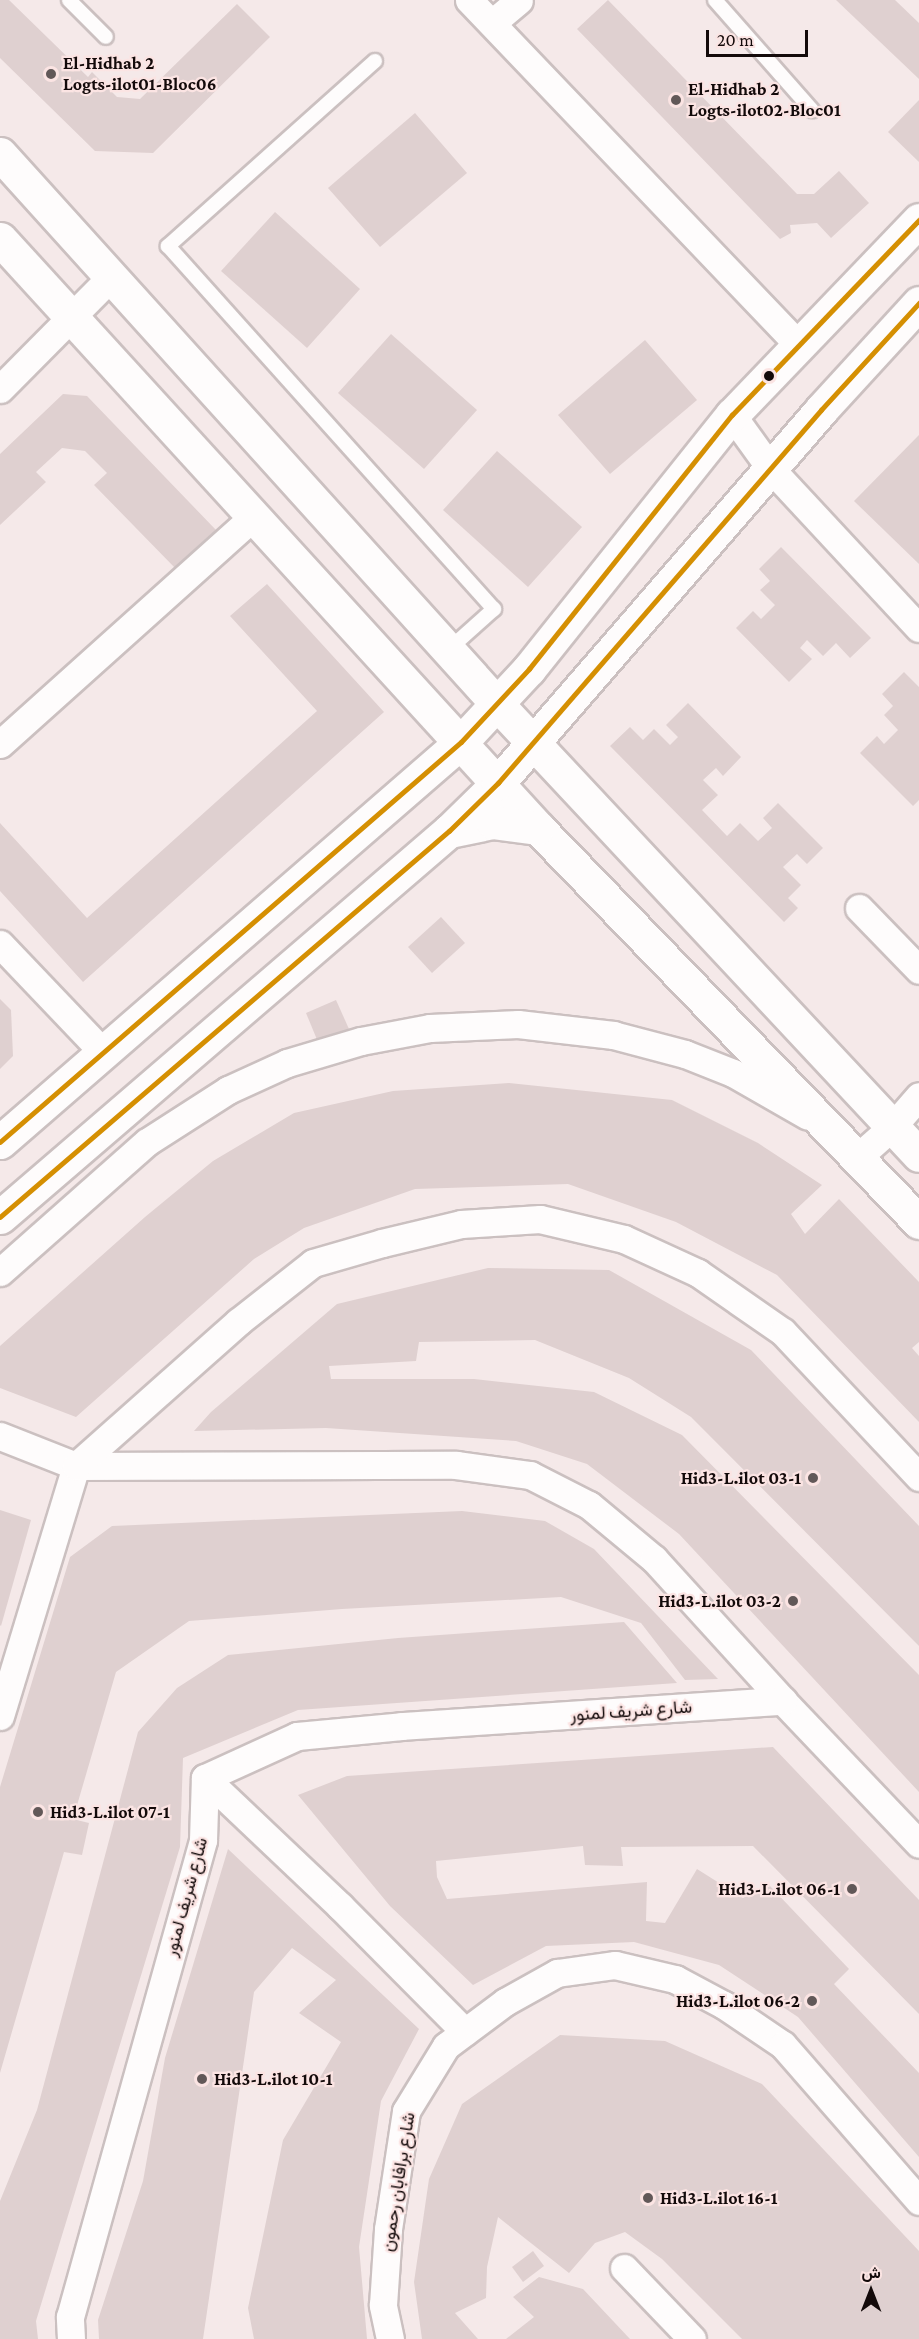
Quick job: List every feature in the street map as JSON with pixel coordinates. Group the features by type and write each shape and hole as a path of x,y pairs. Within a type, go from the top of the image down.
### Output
{"street":[{"path":"469,0 798,344"},
{"path":"492,23 519,0"},
{"path":"0,154 498,705 919,1155"},
{"path":"0,1142 102,1051 461,742 498,705 732,415 919,220"},
{"path":"0,239 538,828 919,1222"},
{"path":"0,390 111,276"},
{"path":"0,1217 449,831 498,783 881,342 919,303"},
{"path":"732,415 771,469 919,628"},
{"path":"0,744 254,516"},
{"path":"449,831 493,822 538,828"},
{"path":"859,908 919,970"},
{"path":"0,944 102,1051"},
{"path":"0,1272 147,1142 228,1090 287,1064 361,1041 430,1028 518,1024 613,1035 685,1054 733,1073 825,1126"},
{"path":"858,1157 892,1127 919,1095"},
{"path":"0,1716 76,1466 238,1322 313,1263 461,1224 540,1219 624,1239 698,1273 783,1332 919,1477"},
{"path":"0,1436 76,1466 456,1465 530,1475 589,1504 654,1559 783,1701 919,1844"},
{"name":"شارع شريف لمنور","path":"71,2339 70,2317 203,1840 205,1778 297,1736 402,1726 783,1701"},
{"path":"205,1778 340,1906 465,2032"},
{"name":"شارع برافابان رحمون","path":"390,2339 383,2305 388,2229 406,2111 446,2046 505,2002 556,1973 615,1965 675,1979 723,2005 783,2045 919,2201"},
{"path":"624,2268 692,2339"}],"lane":[{"path":"69,0 106,37"},
{"path":"715,0 812,110"},
{"path":"375,61 168,246 494,609 448,650"}],"building":[{"name":"El-Hidhab 2 Logts-ilot01-Bloc06","path":"0,0 9,0 88,77 92,72 117,97 140,99 237,4 270,37 153,153 95,151 0,58"},
{"name":"El-Hidhab 2 Logts-ilot02-Bloc01","path":"608,0 797,194 814,194 839,171 869,203 831,238 817,223 790,225 791,233 780,239 577,29"},
{"path":"836,0 895,0 919,23 919,79"},
{"path":"919,100 919,162 888,132"},
{"path":"415,113 467,173 380,247 328,188"},
{"path":"275,212 360,289 307,348 221,271"},
{"path":"391,334 477,410 424,469 338,393"},
{"path":"645,340 697,400 610,474 558,415"},
{"path":"63,394 87,396 216,530 175,568 94,485 107,473 85,451 62,448 36,472 46,482 0,525 0,454"},
{"path":"919,435 919,564 854,501"},
{"path":"497,451 582,527 528,587 443,510"},
{"path":"781,547 871,638 850,658 836,643 823,656 807,640 800,648 812,659 789,682 736,628 753,611 761,619 775,605 760,590 770,581 759,569"},
{"path":"267,584 384,712 83,982 0,891 0,823 87,918 317,711 230,616"},
{"path":"904,672 919,687 919,800 913,806 860,753 877,736 884,744 898,730 884,715 893,706 882,694"},
{"path":"688,703 741,757 723,776 716,768 703,780 718,795 702,810 727,836 740,823 758,841 772,828 763,818 778,803 823,848 807,864 797,854 783,867 801,885 788,898 798,908 784,922 610,746 630,727 643,740 654,729 670,745 678,737 666,725"},
{"path":"441,917 465,943 432,973 408,947"},
{"path":"0,999 11,1010 13,1056 0,1069"},
{"path":"336,1000 349,1029 318,1042 306,1013"},
{"path":"509,1083 672,1100 758,1143 822,1185 791,1214 805,1234 839,1199 919,1282 919,1342 912,1348 919,1356 919,1422 777,1275 676,1222 568,1184 415,1189 304,1228 254,1259 76,1417 0,1388 0,1346 145,1217 213,1161 294,1113 393,1091"},
{"path":"488,1268 609,1270 751,1350 919,1526 919,1646 691,1417 629,1378 535,1340 419,1342 416,1361 329,1366 331,1379 474,1379 594,1392 682,1435 919,1675 919,1792 679,1534 587,1464 516,1441 326,1428 194,1431 211,1412 337,1304"},
{"path":"0,1510 31,1520 1,1626 0,1625"},
{"name":"Hid3-L.ilot 07-1","path":"462,1511 545,1521 594,1549 718,1679 685,1680 641,1623 561,1597 342,1609 189,1621 116,1672 73,1819 89,1823 82,1855 64,1852 0,2073 0,1787 70,1557 112,1526"},
{"name":"Hid3-L.ilot 07-1","path":"624,1622 677,1683 298,1710 183,1758 180,1847 36,2321 38,2339 0,2339 0,2201 37,2110 138,1732 177,1688 228,1655 398,1638"},
{"name":"Hid3-L.ilot 06-1","path":"773,1747 919,1900 919,2014 753,1846 621,1847 623,1866 585,1865 583,1846 436,1861 437,1877 447,1899 647,1882 646,1921 665,1923 697,1869 743,1898 769,1885 849,1969 834,1984 919,2073 919,2157 798,2017 719,1965 634,1942 546,1946 473,1985 390,1906 298,1795 347,1776"},
{"name":"Hid3-L.ilot 10-1","path":"228,1849 419,2029 381,2101 359,2247 367,2339 254,2339 248,2308 283,2140 341,2042 299,2013 336,1980 292,1948 254,1992 203,2339 99,2339 98,2320 143,2181 165,2058"},
{"name":"Hid3-L.ilot 16-1","path":"560,2035 665,2041 762,2084 919,2251 919,2339 742,2339 662,2259 625,2232 595,2243 569,2273 498,2217 487,2267 486,2298 455,2313 478,2339 422,2339 414,2282 429,2179 462,2104"},
{"path":"533,2251 544,2266 523,2282 512,2267"},
{"path":"539,2277 583,2289 630,2339 506,2339 534,2317 513,2297"}],"transit line":[{"path":"0,1142 461,742 529,669 732,415 919,220"},
{"path":"0,1217 449,831 498,783 821,410 919,303"}],"place":[{"name":"El-Hidhab 2 Logts-ilot01-Bloc06","path":"51,74"},
{"name":"El-Hidhab 2 Logts-ilot02-Bloc01","path":"676,100"},
{"name":"Hid3-L.ilot 03-1","path":"813,1478"},
{"name":"Hid3-L.ilot 03-2","path":"793,1601"},
{"name":"Hid3-L.ilot 07-1","path":"38,1812"},
{"name":"Hid3-L.ilot 06-1","path":"852,1889"},
{"name":"Hid3-L.ilot 06-2","path":"812,2001"},
{"name":"Hid3-L.ilot 10-1","path":"202,2079"},
{"name":"Hid3-L.ilot 16-1","path":"648,2198"}]}
